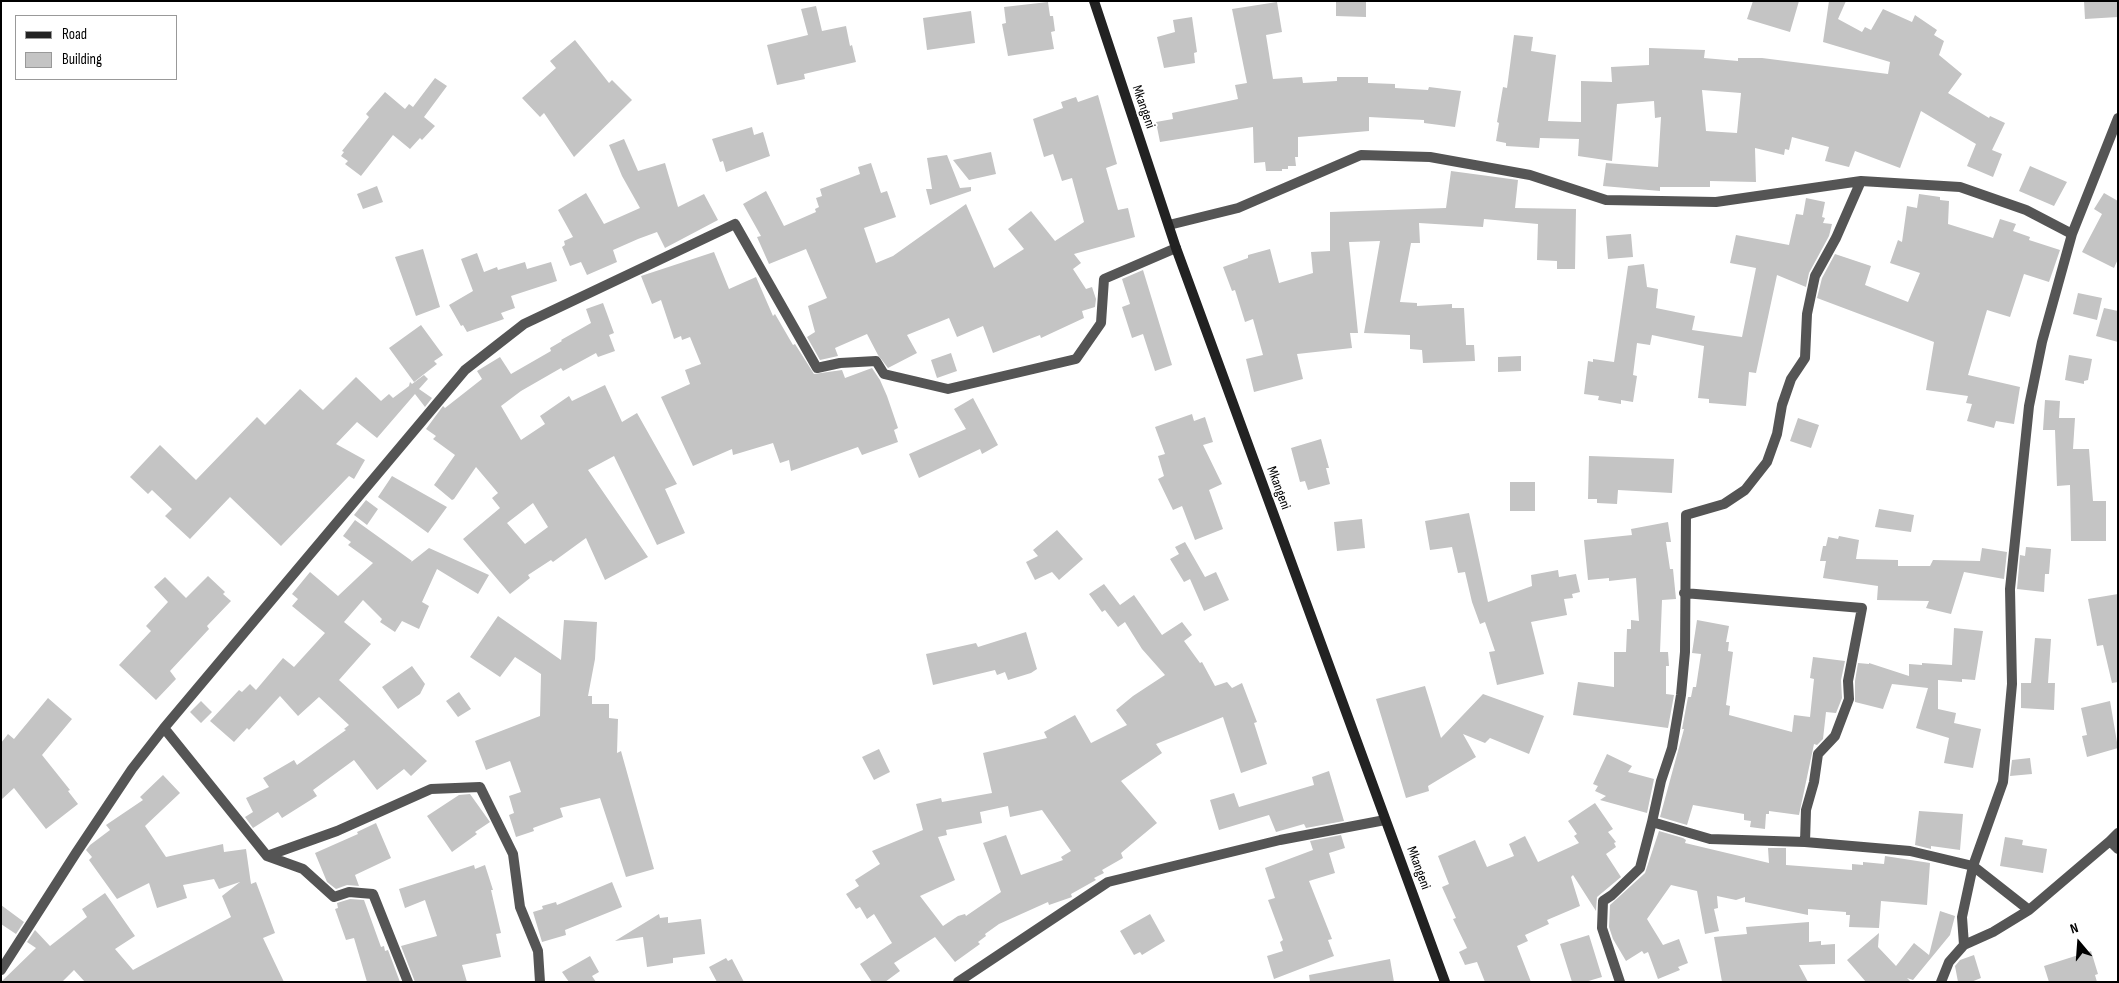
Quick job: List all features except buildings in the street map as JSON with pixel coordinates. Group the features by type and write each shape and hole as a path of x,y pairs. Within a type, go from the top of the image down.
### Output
{"street":[{"name":"Mkangeni","path":"1094,1 1176,248 1445,982"},
{"path":"1964,945 1962,917 1973,866 2003,782 2012,684 2010,589 2029,406 2046,320 2072,234 2118,118"},
{"path":"1169,225 1238,208 1362,154 1430,157 1530,175 1606,200 1716,202 1861,180 1960,187 2026,210 2072,234"},
{"path":"1620,982 1602,928 1603,901 1612,895 1640,868 1661,781 1672,748 1681,695 1685,652 1686,515 1724,504 1731,500 1745,490 1767,462 1777,434 1785,396 1791,379 1805,358 1807,314 1815,276 1836,238 1861,180"},
{"path":"1,970 107,807 164,728 465,370 524,324 735,224 816,368 840,362 876,362 884,374 948,389 1076,360 1101,323 1104,279 1176,248"},
{"path":"1684,593 1862,608 1848,681 1849,699 1835,736 1818,754 1814,782 1806,810 1805,842"},
{"path":"164,728 267,856 303,869 334,898 348,892 373,894 408,982"},
{"path":"267,856 337,831 431,789 480,787 513,854 520,907 538,951 540,982"},
{"path":"958,982 1108,882 1280,840 1386,820"},
{"path":"1652,822 1710,839 1805,842 1910,851 1973,866 2029,910"},
{"path":"1941,982 1949,962 1964,945 1993,932 2029,910 2115,841"}]}
